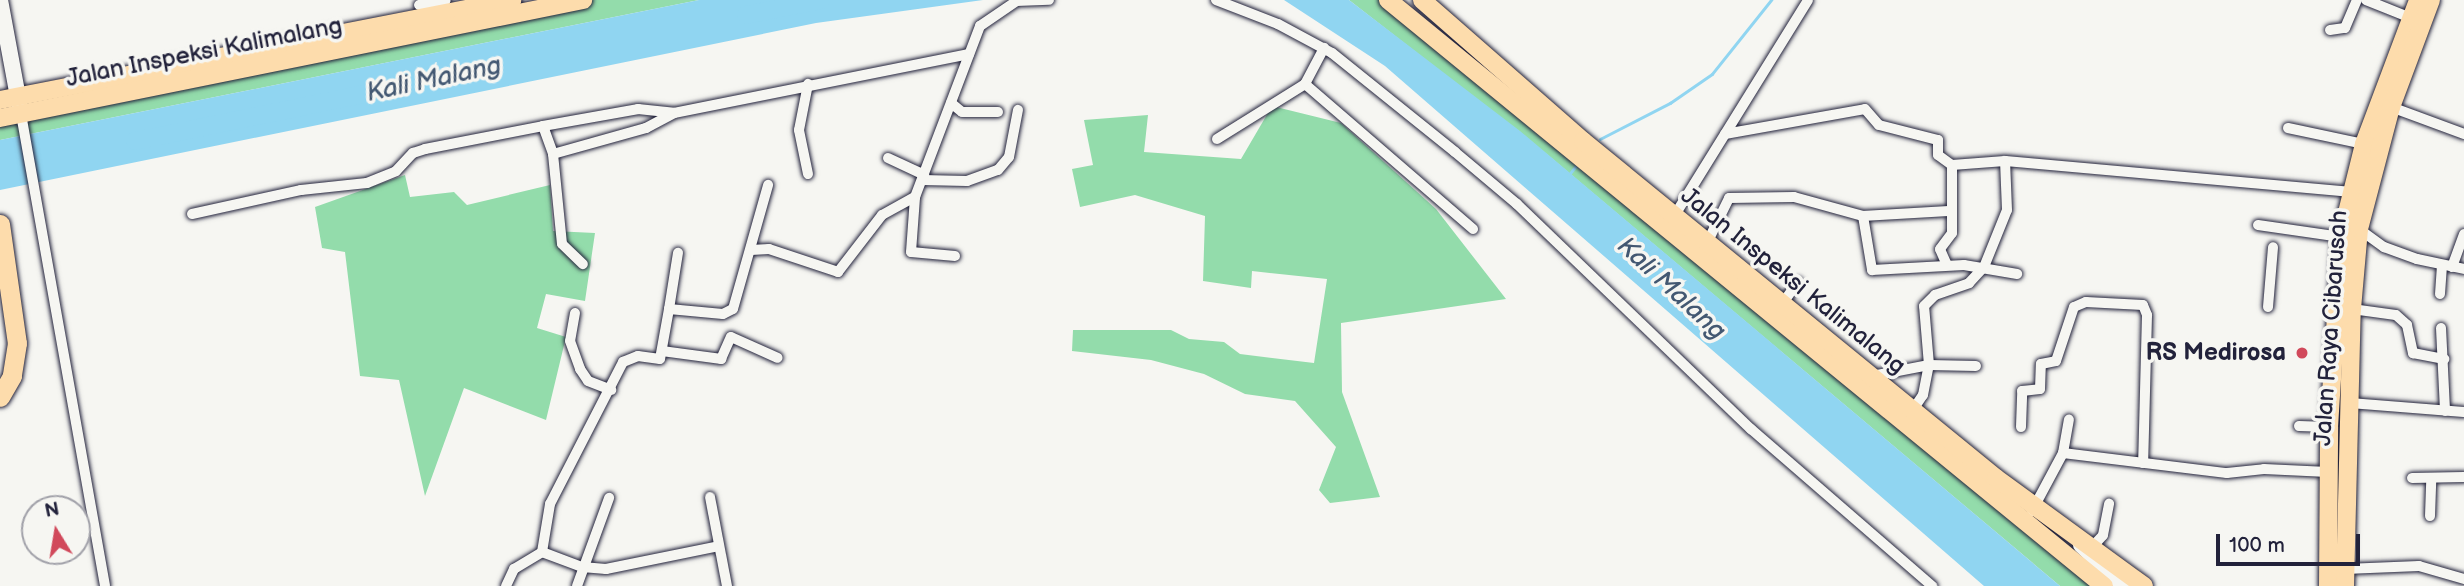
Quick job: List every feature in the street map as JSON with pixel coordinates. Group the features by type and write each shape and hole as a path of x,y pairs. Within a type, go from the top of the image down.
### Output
{"highway":[{"path":"0,224 10,283 16,361 0,397"},
{"path":"0,305 5,336 0,368"}],"main road":[{"path":"0,0 21,110"},
{"name":"Jalan Inspeksi Kalimalang","path":"0,118 21,110 420,7 512,0"},
{"name":"Jalan Inspeksi Kalimalang","path":"0,100 21,110 583,0"},
{"name":"Jalan Inspeksi Kalimalang","path":"1390,0 2029,514 2057,546 2104,586"},
{"name":"Jalan Inspeksi Kalimalang","path":"1422,0 1670,223 1707,243 1753,290 1782,304 1824,348 1872,376 1909,416"},
{"name":"Jalan Raya Cibarusah","path":"2328,586 2329,427 2341,237 2364,144 2418,0"},
{"name":"Jalan Raya Cibarusah","path":"2345,578 2352,309 2359,229 2391,107 2431,0"},
{"name":"Jalan Inspeksi Kalimalang","path":"2029,514 2073,535 2097,559 2144,586"},
{"path":"2057,546 2097,559 2124,586"}],"street":[{"path":"420,7 446,0"},
{"path":"955,256 911,252 915,197 980,26 1017,1 1049,0"},
{"path":"1216,0 1278,24 1324,48 1517,204 1751,429 1932,586"},
{"path":"1670,223 1808,0"},
{"path":"2330,30 2345,28 2357,0"},
{"path":"2366,0 2411,18"},
{"path":"1217,139 1305,84 1324,48"},
{"path":"552,154 646,128 674,113 808,84 969,54"},
{"path":"808,84 799,130 808,174"},
{"path":"1305,84 1473,229"},
{"path":"951,103 962,111 998,112"},
{"path":"2391,107 2464,134"},
{"path":"192,214 301,190 367,183 396,171 413,153 425,149 638,108 674,113"},
{"path":"1725,134 1865,108 1879,125 1938,140 1938,155 1952,164 2005,161 2350,192"},
{"path":"21,110 105,586"},
{"path":"888,158 923,178 967,181 998,170 1009,157 1018,110"},
{"path":"543,126 552,154 562,244 583,264"},
{"path":"2288,128 2364,144"},
{"path":"1909,416 1929,365 1924,306 1935,295 1969,283 1984,267 2007,210 2005,161"},
{"path":"1947,265 1940,249 1952,233 1948,211 1953,201 1952,164"},
{"path":"669,309 730,312 738,298 768,185"},
{"path":"1707,243 1725,202 1734,196 1794,197 1863,216 1948,211"},
{"path":"751,250 769,248 838,272 882,215 915,197"},
{"path":"1863,216 1872,270 1947,265 1984,267 2017,274"},
{"path":"2258,225 2341,237"},
{"path":"2359,229 2384,247 2453,268"},
{"path":"2440,294 2453,268 2464,234"},
{"path":"2268,307 2273,247"},
{"path":"506,586 514,569 542,552 550,504 589,420 611,390 627,359 656,360 662,351 678,253"},
{"path":"1782,304 1798,282"},
{"path":"2021,427 2022,391 2040,389 2041,364 2056,361 2074,307 2086,302 2143,305 2147,315 2143,463"},
{"path":"2352,309 2396,315 2407,325 2413,353 2444,359"},
{"path":"575,313 570,341 580,369 588,382 611,390"},
{"path":"2441,328 2445,411"},
{"path":"662,351 721,359 730,337 778,358"},
{"path":"1872,376 1929,365 1976,366"},
{"path":"2350,403 2464,412"},
{"path":"2029,514 2063,453 2069,420"},
{"path":"2299,426 2329,427"},
{"path":"2063,453 2227,473 2264,469 2328,472"},
{"path":"2412,478 2464,477"},
{"path":"2430,516 2431,478"},
{"path":"577,586 609,498"},
{"path":"710,498 727,586"},
{"path":"2097,559 2109,504"},
{"path":"542,552 582,567 606,569 719,547"},
{"path":"2345,578 2419,566 2464,579"}],"green space":[{"path":"584,0 699,0 0,140 0,118"},
{"path":"1349,0 1388,0 2105,586 2060,586 1549,156"},
{"path":"1272,106 1341,123 1436,209 1506,299 1341,323 1342,392 1380,497 1330,503 1319,490 1336,447 1295,401 1245,394 1204,374 1151,360 1072,351 1073,330 1171,330 1189,339 1224,342 1240,354 1314,363 1327,279 1252,271 1251,288 1203,281 1205,216 1135,195 1080,207 1072,169 1093,165 1084,120 1148,115 1144,152 1241,159"},
{"path":"405,175 410,197 454,192 467,205 550,185 553,231 595,233 585,301 546,294 537,328 566,337 546,420 464,388 425,496 399,380 360,376 345,252 322,248 315,207"}],"water":[{"path":"699,0 983,0 816,23 0,190 0,140"},
{"path":"1284,0 1349,0 1520,131 2060,586 1984,586 1385,66"}],"waterway":[{"name":"Kali Malang","path":"746,15 821,0"},
{"path":"1600,139 1670,103 1712,74 1771,0"},
{"name":"Kali Malang","path":"135,141 393,88"},
{"path":"1568,176 1575,167"}],"place":[{"name":"RS Medirosa","path":"2302,353"}]}
